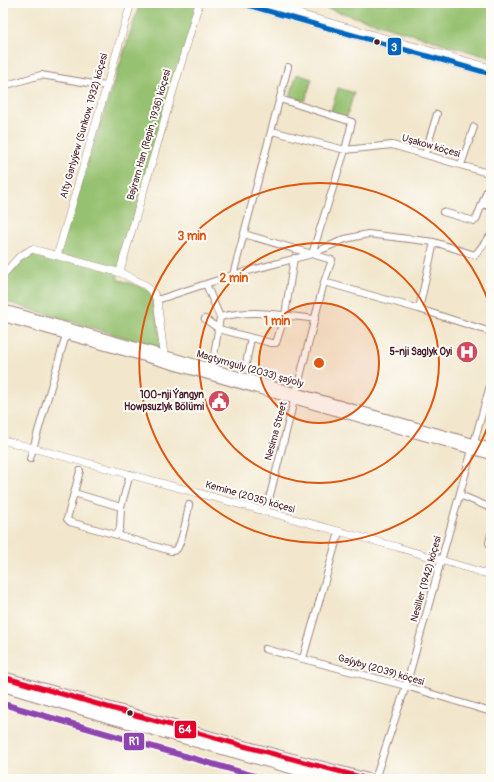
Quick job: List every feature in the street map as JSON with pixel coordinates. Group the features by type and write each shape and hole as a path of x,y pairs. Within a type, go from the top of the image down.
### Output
{"highway":[{"path":"3,677 240,745 368,779"},
{"path":"3,686 106,717 330,779"}],"main road":[{"name":"Magtymguly (2033) şaýoly","path":"3,309 163,358 474,447 491,455"},
{"name":"Magtymguly (2033) şaýoly","path":"3,317 66,334 212,369 296,396"},
{"name":"Magtymguly (2033) şaýoly","path":"474,447 491,448"}],"street":[{"name":"Alty Garlyýew (Surikow, 1932) köçesi","path":"57,256 131,3"},
{"name":"Baýram Han (Repin, 1936) köçesi","path":"121,273 121,267 199,3"},
{"path":"240,3 491,74"},
{"path":"260,3 491,68"},
{"path":"234,275 288,67"},
{"path":"3,86 41,75 106,86"},
{"path":"280,99 352,122 345,150 312,254"},
{"path":"425,154 437,114"},
{"path":"461,165 474,127"},
{"name":"Uşakow köçesi","path":"272,131 345,150 392,145 491,174"},
{"path":"442,212 474,221 478,219 491,180"},
{"path":"483,204 491,207"},
{"path":"244,234 312,254"},
{"path":"157,300 234,275 312,254 345,239 368,234 434,242 475,255 491,235"},
{"path":"419,309 434,242"},
{"path":"3,275 19,257 32,249 121,273 146,285 157,300 163,358"},
{"name":"Nesima Street","path":"266,511 324,282 332,260 312,254"},
{"path":"205,319 219,328 251,338 274,344 276,343 285,315 294,258"},
{"path":"324,282 419,309 491,332"},
{"path":"206,284 220,317 212,369"},
{"path":"220,317 247,312 315,319"},
{"path":"30,459 66,334"},
{"path":"246,364 251,338"},
{"name":"Nesiller (1942) köçesi","path":"375,779 406,686 491,382"},
{"name":"Kemine (2035) köçesi","path":"3,440 266,511 491,575"},
{"path":"80,471 68,520 174,551 181,538 189,505"},
{"path":"117,535 120,528 121,507 130,474"},
{"path":"74,493 121,507"},
{"path":"460,495 491,508"},
{"path":"303,658 339,532"},
{"path":"491,534 489,543 491,548"},
{"name":"Gaýyby (2039) köçesi","path":"265,649 406,686 491,712"}],"green space":[{"path":"140,3 200,3 117,279 151,290 163,349 3,301 3,283 26,252 57,255"},
{"path":"309,3 491,3 491,58"},
{"path":"297,74 312,79 305,101 290,97"},
{"path":"338,88 354,93 346,119 330,114"}],"transit line":[{"name":"3","path":"240,3 491,74"},
{"name":"64","path":"3,677 240,745 368,779"},
{"name":"R1","path":"3,704 265,779"}],"place":[{"name":"5-nji Saglyk Oyi","path":"467,352"},
{"name":"100-nji Ýangyn Howpsuzlyk Bölümi","path":"219,401"}]}
